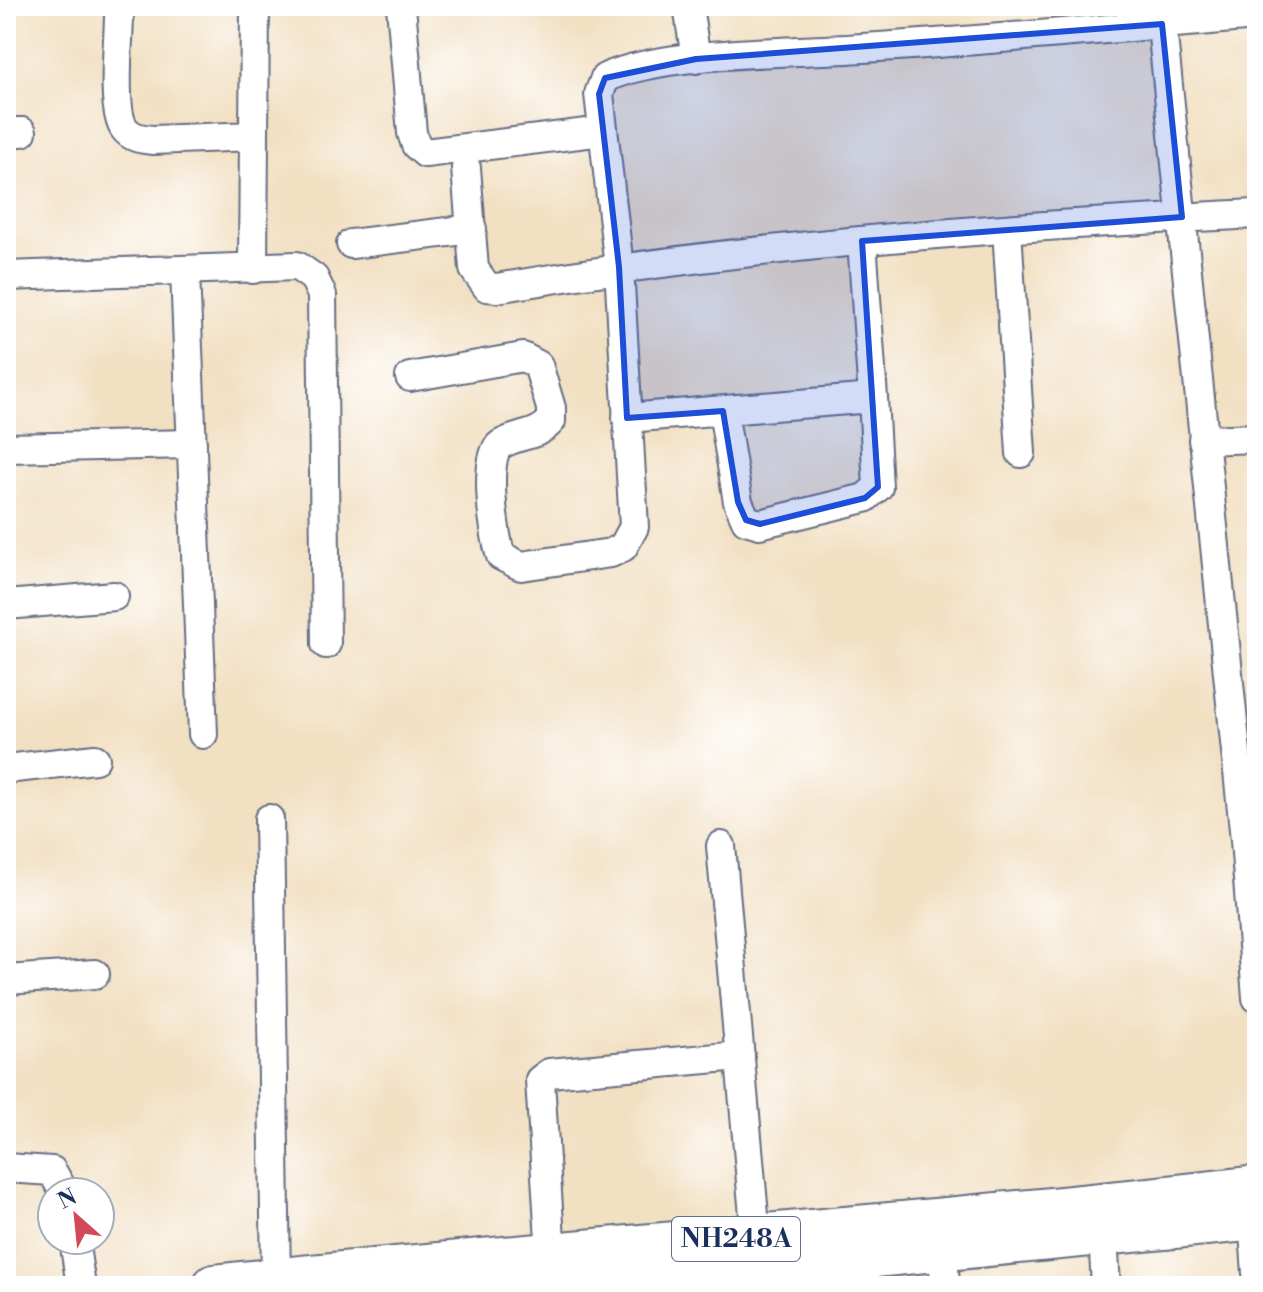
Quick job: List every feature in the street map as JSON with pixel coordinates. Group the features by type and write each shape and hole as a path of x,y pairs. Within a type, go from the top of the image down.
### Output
{"highway":[{"name":"NH248A","path":"214,1286 276,1279 547,1273 765,1263 1256,1209"},
{"name":"NH248A","path":"765,1263 944,1269 1256,1209"}],"street":[{"path":"253,269 255,6"},
{"path":"401,6 412,133 416,145 425,153 603,131"},
{"path":"688,6 696,59"},
{"path":"119,15 119,112 125,129 137,139 153,140 254,136"},
{"path":"1161,15 1203,440 1251,840 1257,998"},
{"path":"410,377 523,357 538,365 551,408 551,421 535,433 500,445 489,462 501,556 521,566 611,553 623,547 634,527 619,267 599,94 605,78 623,69 696,59 1023,38 1161,15 1257,16"},
{"path":"466,168 474,269 487,287 619,267 862,241 1257,214"},
{"path":"351,244 472,229"},
{"path":"1007,229 1021,453"},
{"path":"723,411 738,502 746,520 760,524 865,498 878,487 862,241"},
{"path":"6,276 297,266 314,278 322,295 326,644"},
{"path":"185,271 203,734"},
{"path":"627,418 873,398"},
{"path":"1203,440 1257,438"},
{"path":"6,448 192,444"},
{"path":"6,605 114,596"},
{"path":"6,769 95,759"},
{"path":"269,819 276,1279"},
{"path":"721,846 740,1056 765,1263"},
{"path":"6,980 95,974"},
{"path":"547,1273 539,1086 544,1076 740,1056"},
{"path":"6,1168 52,1171 55,1176"},
{"path":"1256,1209 1257,1273"},
{"path":"1103,1236 1106,1286"},
{"path":"76,1256 81,1286"}],"highlighted area":[{"path":"1162,24 1182,217 862,241 878,487 865,498 760,524 746,520 738,502 723,411 627,418 619,267 599,94 605,78 696,59"}]}
